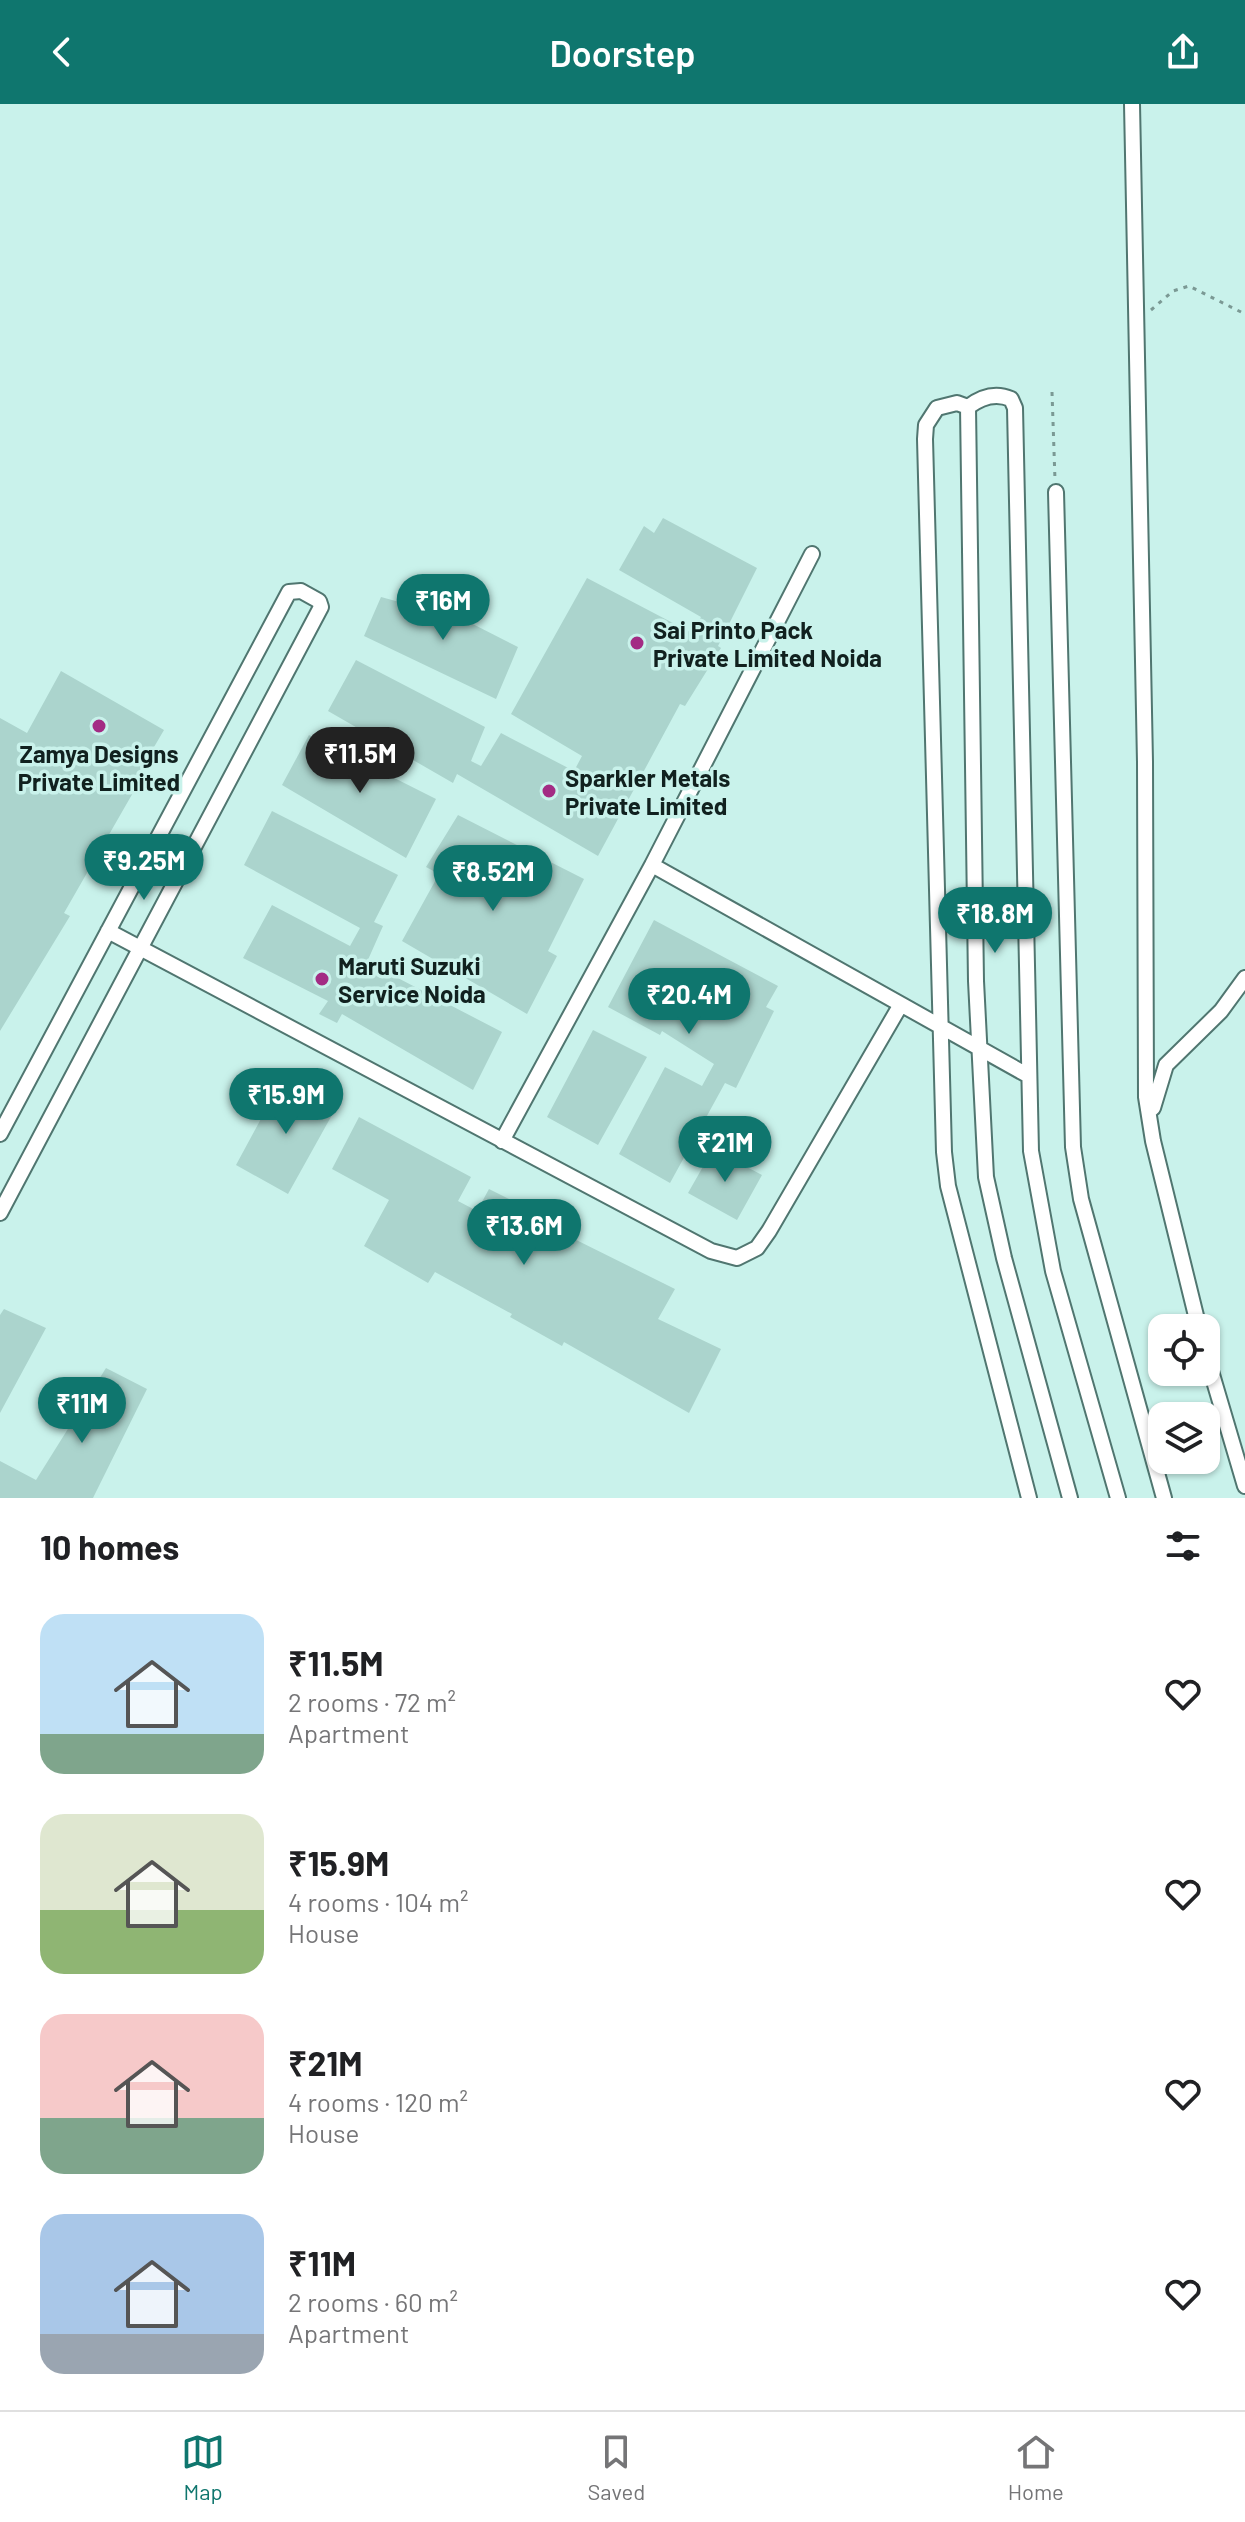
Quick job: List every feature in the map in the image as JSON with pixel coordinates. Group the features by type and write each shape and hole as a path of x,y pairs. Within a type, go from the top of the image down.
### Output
{"street":[{"path":"1132,104 1146,1097 1196,1314"},
{"path":"968,407 980,398 1002,395 1011,399 1015,408 1031,1151 1042,1226 1118,1498"},
{"path":"968,407 957,403 937,408 926,425 925,439 948,1186 1029,1498"},
{"path":"968,407 970,700 979,1047 986,1177 1070,1498"},
{"path":"1056,492 1073,1147 1081,1199 1164,1498"},
{"path":"502,1141 652,865 812,554"},
{"path":"0,1134 289,592 300,591 319,601 321,607 0,1213"},
{"path":"652,865 1029,1076"},
{"path":"108,931 711,1251 737,1258 757,1248 769,1231 900,1006"},
{"path":"1151,1127 1156,1092 1166,1065 1221,1011 1245,978"},
{"path":"1217,1386 1240,1450 1245,1486"}],"path":[{"path":"1137,323 1173,291 1184,286 1198,288 1245,314"},
{"path":"1052,392 1056,492"}],"building":[{"path":"663,518 757,568 718,646 721,648 685,706 680,704 598,856 457,774 453,783 328,711 356,660 485,727 471,761 481,766 501,733 574,771 582,756 511,714 587,578 692,633 701,617 619,570 644,526 654,533"},
{"path":"408,591 518,647 496,699 364,636 381,597 403,603"},
{"path":"61,671 164,730 130,788 134,791 64,913 70,916 0,1031 0,718 27,733"},
{"path":"309,735 436,799 406,858 282,785"},
{"path":"272,811 398,875 374,922 383,926 367,962 502,1032 473,1090 342,1014 337,1023 319,1014 328,1001 243,958 272,905 350,946 360,928 244,865"},
{"path":"458,815 584,879 548,951 557,956 527,1014 402,941 439,874 426,867"},
{"path":"654,920 778,986 766,1007 774,1011 736,1088 725,1083 670,1183 619,1154 665,1067 702,1086 714,1064 662,1031 660,1035 608,1007"},
{"path":"593,1030 647,1057 598,1145 547,1117"},
{"path":"283,1078 337,1106 288,1194 236,1165"},
{"path":"359,1117 471,1177 458,1201 477,1211 489,1189 543,1216 540,1222 675,1289 658,1319 721,1349 689,1413 564,1342 562,1346 510,1317 512,1314 435,1272 428,1283 364,1246 389,1200 332,1169"},
{"path":"713,1149 762,1175 737,1220 688,1193"},
{"path":"4,1309 46,1328 0,1413 0,1315"},
{"path":"106,1368 147,1389 93,1498 0,1498 0,1461 36,1480"}],"place":[{"name":"Sai Printo Pack Private Limited Noida","path":"637,643"},
{"name":"Zamya Designs Private Limited","path":"99,726"},
{"name":"Sparkler Metals Private Limited","path":"549,791"},
{"name":"Maruti Suzuki Service Noida","path":"322,979"}]}
